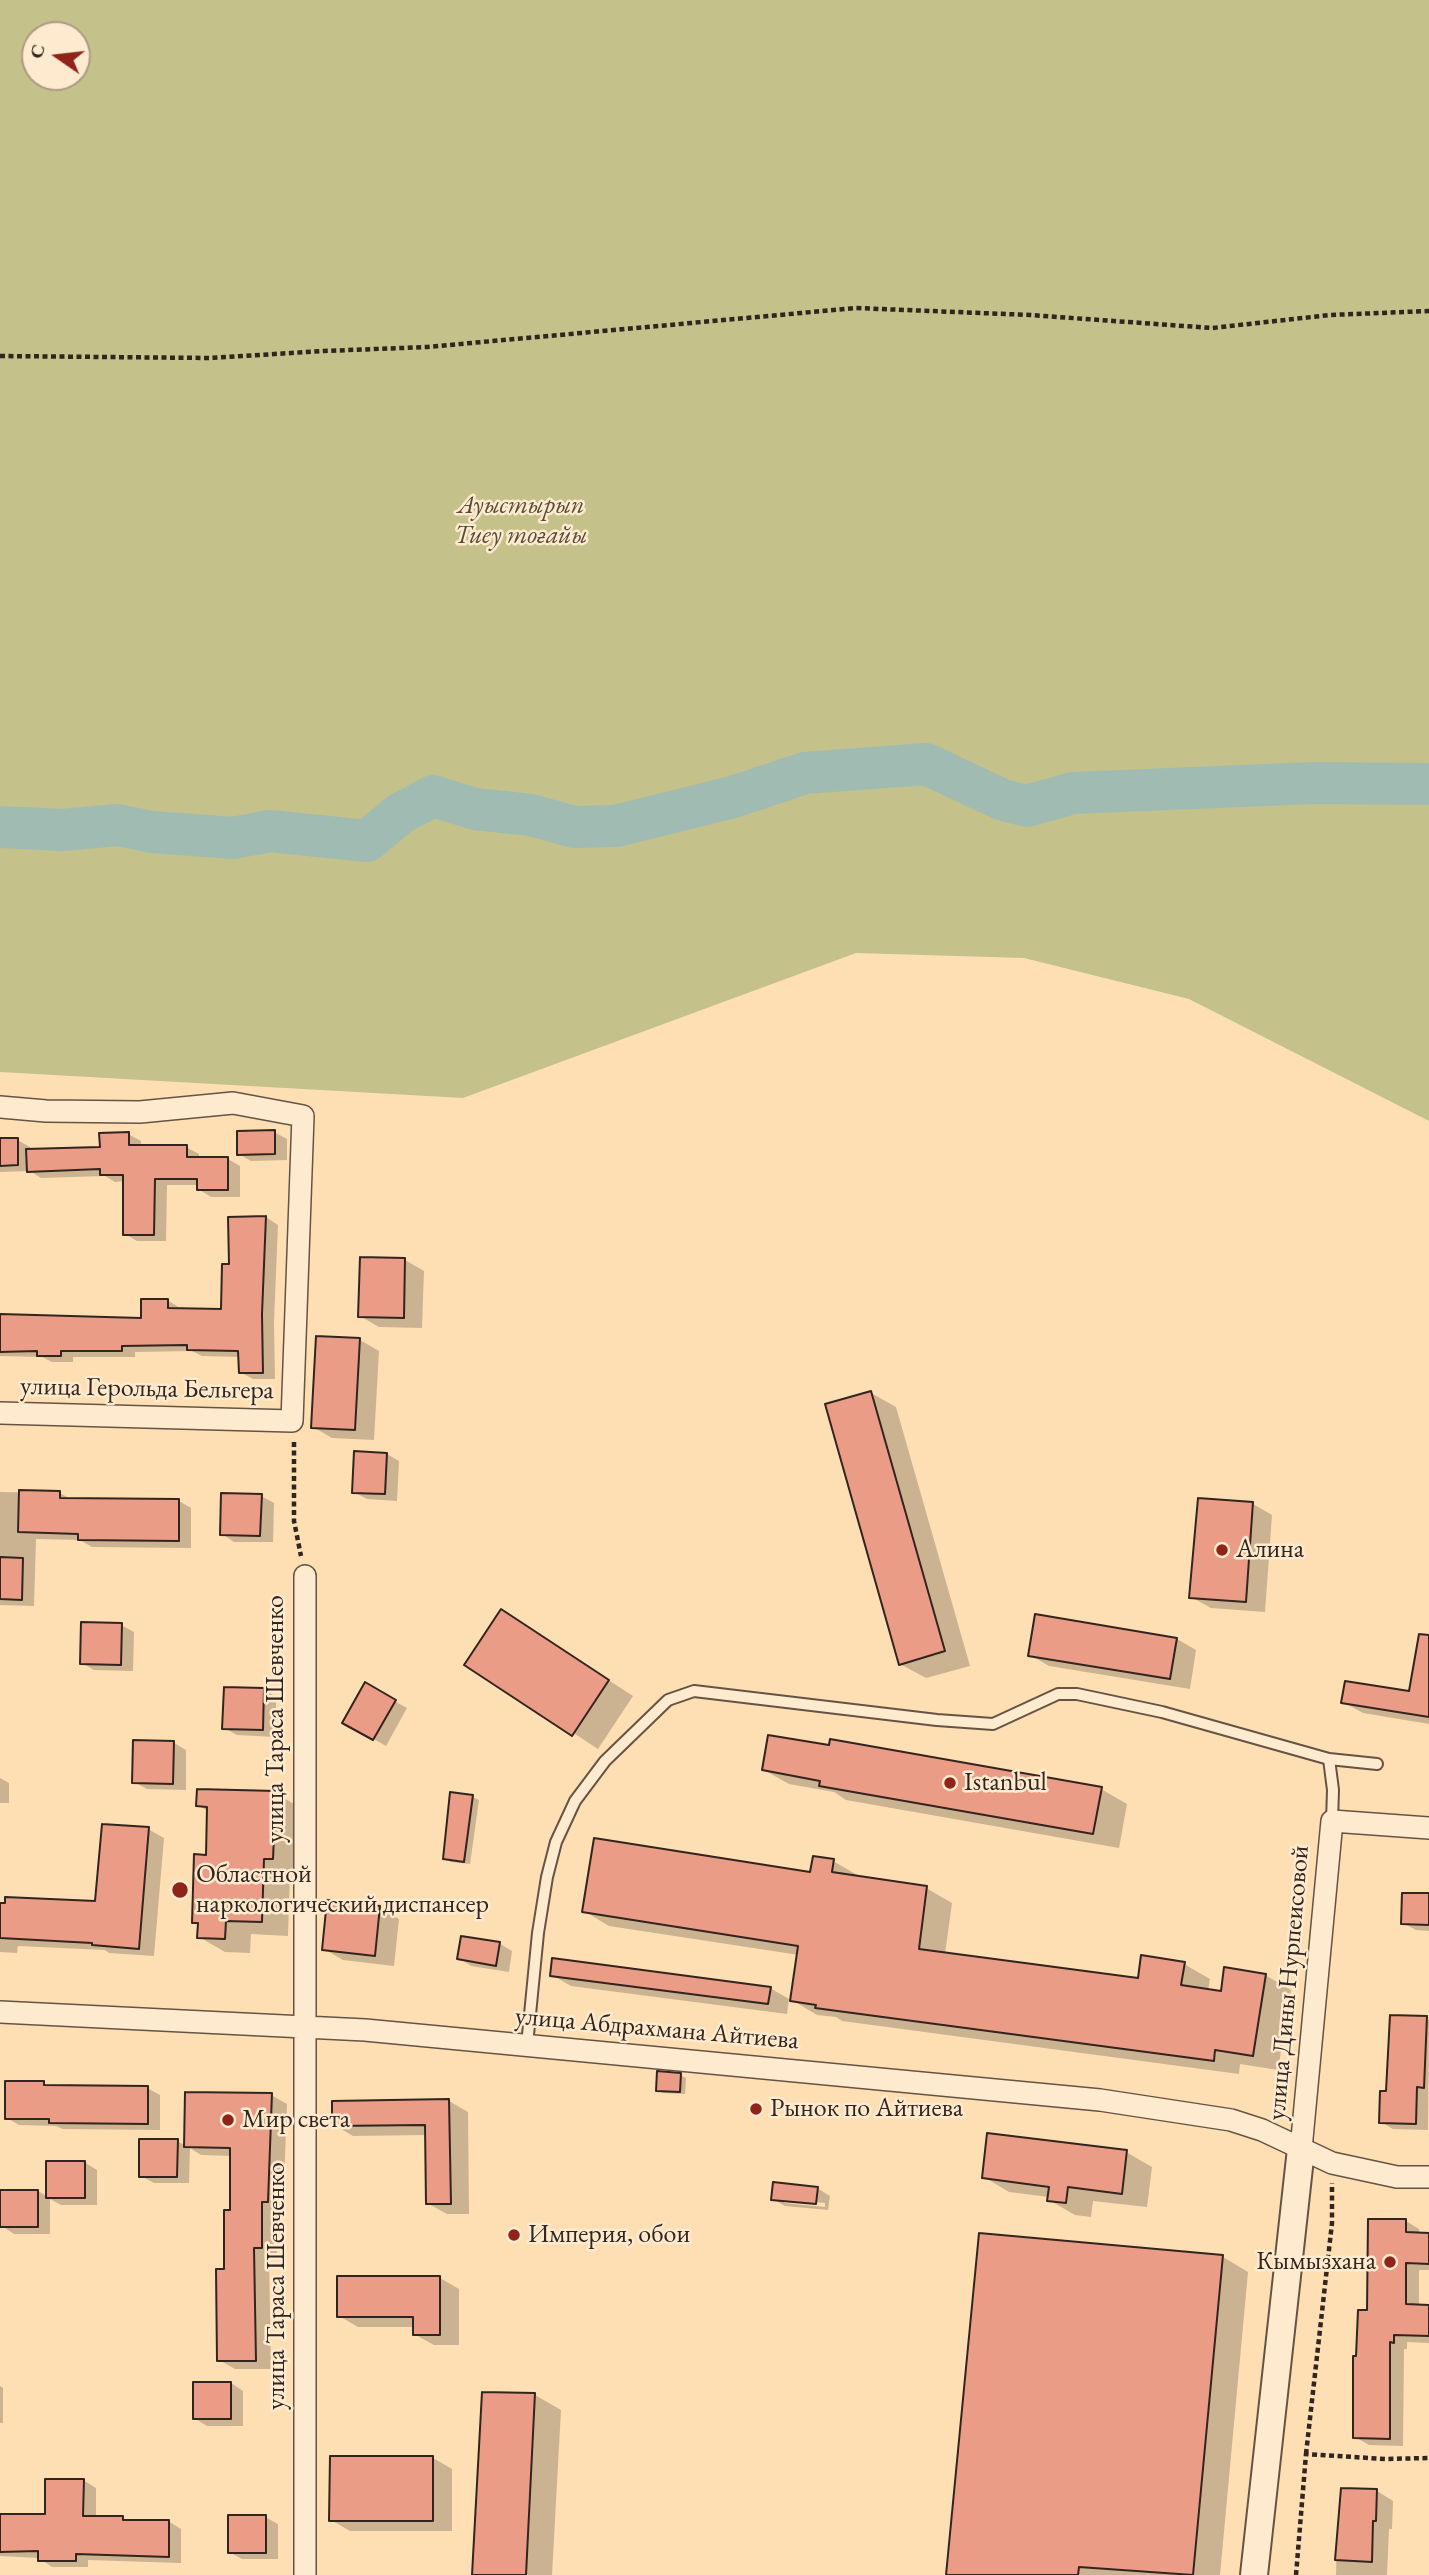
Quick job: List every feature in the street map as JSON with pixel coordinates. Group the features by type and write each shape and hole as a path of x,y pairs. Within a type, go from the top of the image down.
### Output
{"street":[{"path":"0,1107 46,1111 140,1112 233,1103 303,1116 292,1421"},
{"name":"улица Герольда Бельгера","path":"0,1413 292,1421"},
{"name":"улица Тараса Шевченко","path":"305,1576 305,2575"},
{"path":"1332,1821 1429,1828"},
{"name":"улица Дины Нурпеисовой","path":"1301,2150 1332,1821"},
{"name":"улица Абдрахмана Айтиева","path":"0,2012 304,2025 1100,2100 1231,2120 1262,2130 1332,2163 1397,2178 1429,2177"},
{"path":"1254,2575 1301,2150"}],"lane":[{"path":"527,2045 538,1933 547,1877 556,1842 575,1801 605,1761 668,1700 694,1691 937,1720 993,1724 1058,1693 1077,1694 1162,1712 1329,1759 1377,1764"},
{"path":"1329,1759 1333,1790 1332,1821"}],"path":[{"path":"0,356 209,358 427,347 856,308 1030,315 1212,328 1330,315 1429,311"},
{"path":"292,1421 294,1521 305,1576"},
{"path":"1296,2575 1306,2454 1332,2223 1332,2163"},
{"path":"1306,2454 1385,2459 1429,2458"}],"green space":[{"name":"Ауыстырып Тиеу тоғайы","path":"0,0 1429,0 1429,1121 1189,999 1024,958 856,953 463,1098 0,1072"}],"building":[{"path":"275,1130 275,1154 237,1155 237,1131"},
{"path":"129,1132 129,1145 187,1145 187,1157 228,1157 228,1190 197,1190 197,1179 155,1179 154,1235 123,1235 123,1175 100,1175 100,1169 27,1172 26,1149 100,1147 99,1133"},
{"path":"0,1138 18,1138 18,1165 0,1166"},
{"path":"266,1216 262,1314 263,1373 239,1373 238,1351 187,1350 187,1345 122,1346 122,1351 61,1351 61,1356 37,1356 37,1351 0,1352 0,1314 141,1318 141,1299 168,1299 168,1308 221,1309 222,1264 229,1264 228,1217"},
{"path":"360,1257 405,1258 404,1318 358,1317"},
{"path":"316,1336 360,1338 355,1430 311,1428"},
{"path":"871,1391 945,1651 899,1665 825,1404"},
{"path":"354,1451 387,1453 385,1494 352,1493"},
{"path":"19,1490 60,1491 60,1498 179,1499 179,1541 78,1540 78,1534 18,1532"},
{"path":"221,1493 262,1494 260,1536 220,1535"},
{"name":"Алина","path":"1198,1498 1253,1502 1246,1602 1189,1598"},
{"path":"0,1557 23,1558 22,1600 0,1599"},
{"path":"501,1609 609,1680 572,1736 464,1665"},
{"path":"1035,1614 1177,1638 1170,1679 1028,1656"},
{"path":"81,1622 122,1623 121,1665 80,1664"},
{"path":"1419,1634 1429,1635 1429,1717 1341,1703 1345,1681 1409,1691"},
{"path":"365,1682 396,1700 373,1740 342,1723"},
{"path":"224,1687 264,1688 263,1730 222,1729"},
{"name":"Istanbul","path":"768,1735 829,1745 830,1739 1102,1787 1093,1834 819,1786 820,1781 762,1770"},
{"path":"133,1740 174,1741 173,1784 132,1783"},
{"path":"197,1789 276,1791 273,1859 264,1859 262,1922 226,1921 225,1939 197,1938 198,1923 192,1923 194,1854 206,1855 207,1807 196,1806"},
{"path":"450,1792 473,1795 464,1862 443,1859"},
{"path":"102,1824 149,1827 139,1949 92,1943 0,1938 0,1903 5,1903 5,1897 95,1901"},
{"path":"594,1838 810,1872 813,1856 834,1859 832,1872 927,1886 919,1949 1138,1978 1141,1955 1185,1962 1181,1985 1221,1991 1224,1967 1266,1974 1253,2056 1215,2050 1214,2061 815,2008 816,2005 790,2001 798,1946 582,1912"},
{"path":"1402,1893 1429,1893 1429,1925 1401,1924"},
{"path":"327,1900 380,1906 375,1956 322,1950"},
{"path":"461,1936 500,1942 496,1966 457,1959"},
{"path":"552,1958 771,1987 768,2004 550,1976"},
{"path":"1390,2015 1427,2016 1424,2088 1417,2087 1416,2124 1379,2123 1380,2091 1386,2091"},
{"path":"657,2071 681,2073 680,2092 656,2091"},
{"path":"5,2081 44,2081 44,2085 148,2086 148,2124 49,2123 49,2119 5,2119"},
{"path":"185,2092 272,2093 268,2202 262,2202 262,2248 254,2248 256,2361 217,2361 216,2269 224,2269 224,2210 230,2210 230,2148 184,2147"},
{"path":"449,2099 451,2204 426,2204 425,2125 332,2126 332,2101"},
{"path":"987,2133 1127,2150 1122,2194 1068,2187 1066,2203 1047,2201 1049,2187 982,2178"},
{"path":"139,2139 178,2139 177,2177 139,2177"},
{"path":"46,2161 85,2161 85,2198 46,2198"},
{"path":"773,2182 818,2187 816,2204 771,2200"},
{"path":"0,2190 38,2190 38,2227 0,2227"},
{"path":"1368,2219 1406,2219 1406,2232 1429,2233 1429,2264 1406,2263 1406,2304 1429,2305 1429,2336 1394,2335 1394,2343 1390,2342 1390,2439 1353,2438 1353,2356 1356,2356 1358,2310 1367,2310"},
{"path":"979,2233 1223,2255 1193,2575 1079,2567 1078,2575 946,2575"},
{"path":"337,2276 440,2276 440,2335 413,2335 413,2317 337,2317"},
{"path":"193,2382 231,2382 231,2419 193,2419"},
{"path":"482,2392 535,2393 526,2575 472,2575"},
{"path":"330,2456 433,2456 433,2521 329,2521"},
{"path":"45,2479 84,2479 83,2516 123,2516 123,2520 169,2520 169,2557 76,2554 76,2561 38,2561 38,2551 0,2552 0,2514 45,2514"},
{"path":"1341,2488 1377,2489 1372,2562 1335,2560"},
{"path":"228,2515 266,2515 266,2553 228,2553"}],"waterway":[{"path":"0,827 62,830 118,825 152,832 233,838 270,831 367,841 401,813 433,796 475,809 531,815 574,827 616,826 733,797 805,773 926,764 1003,800 1027,806 1073,793 1314,783 1429,784"}],"place":[{"name":"Алина","path":"1222,1550"},
{"name":"Istanbul","path":"950,1783"},
{"name":"Областной наркологический диспансер","path":"180,1890"},
{"name":"Рынок по Айтиева","path":"756,2109"},
{"name":"Мир света","path":"228,2120"},
{"name":"Империя, обои","path":"514,2235"},
{"name":"Кымызхана","path":"1390,2262"}]}
